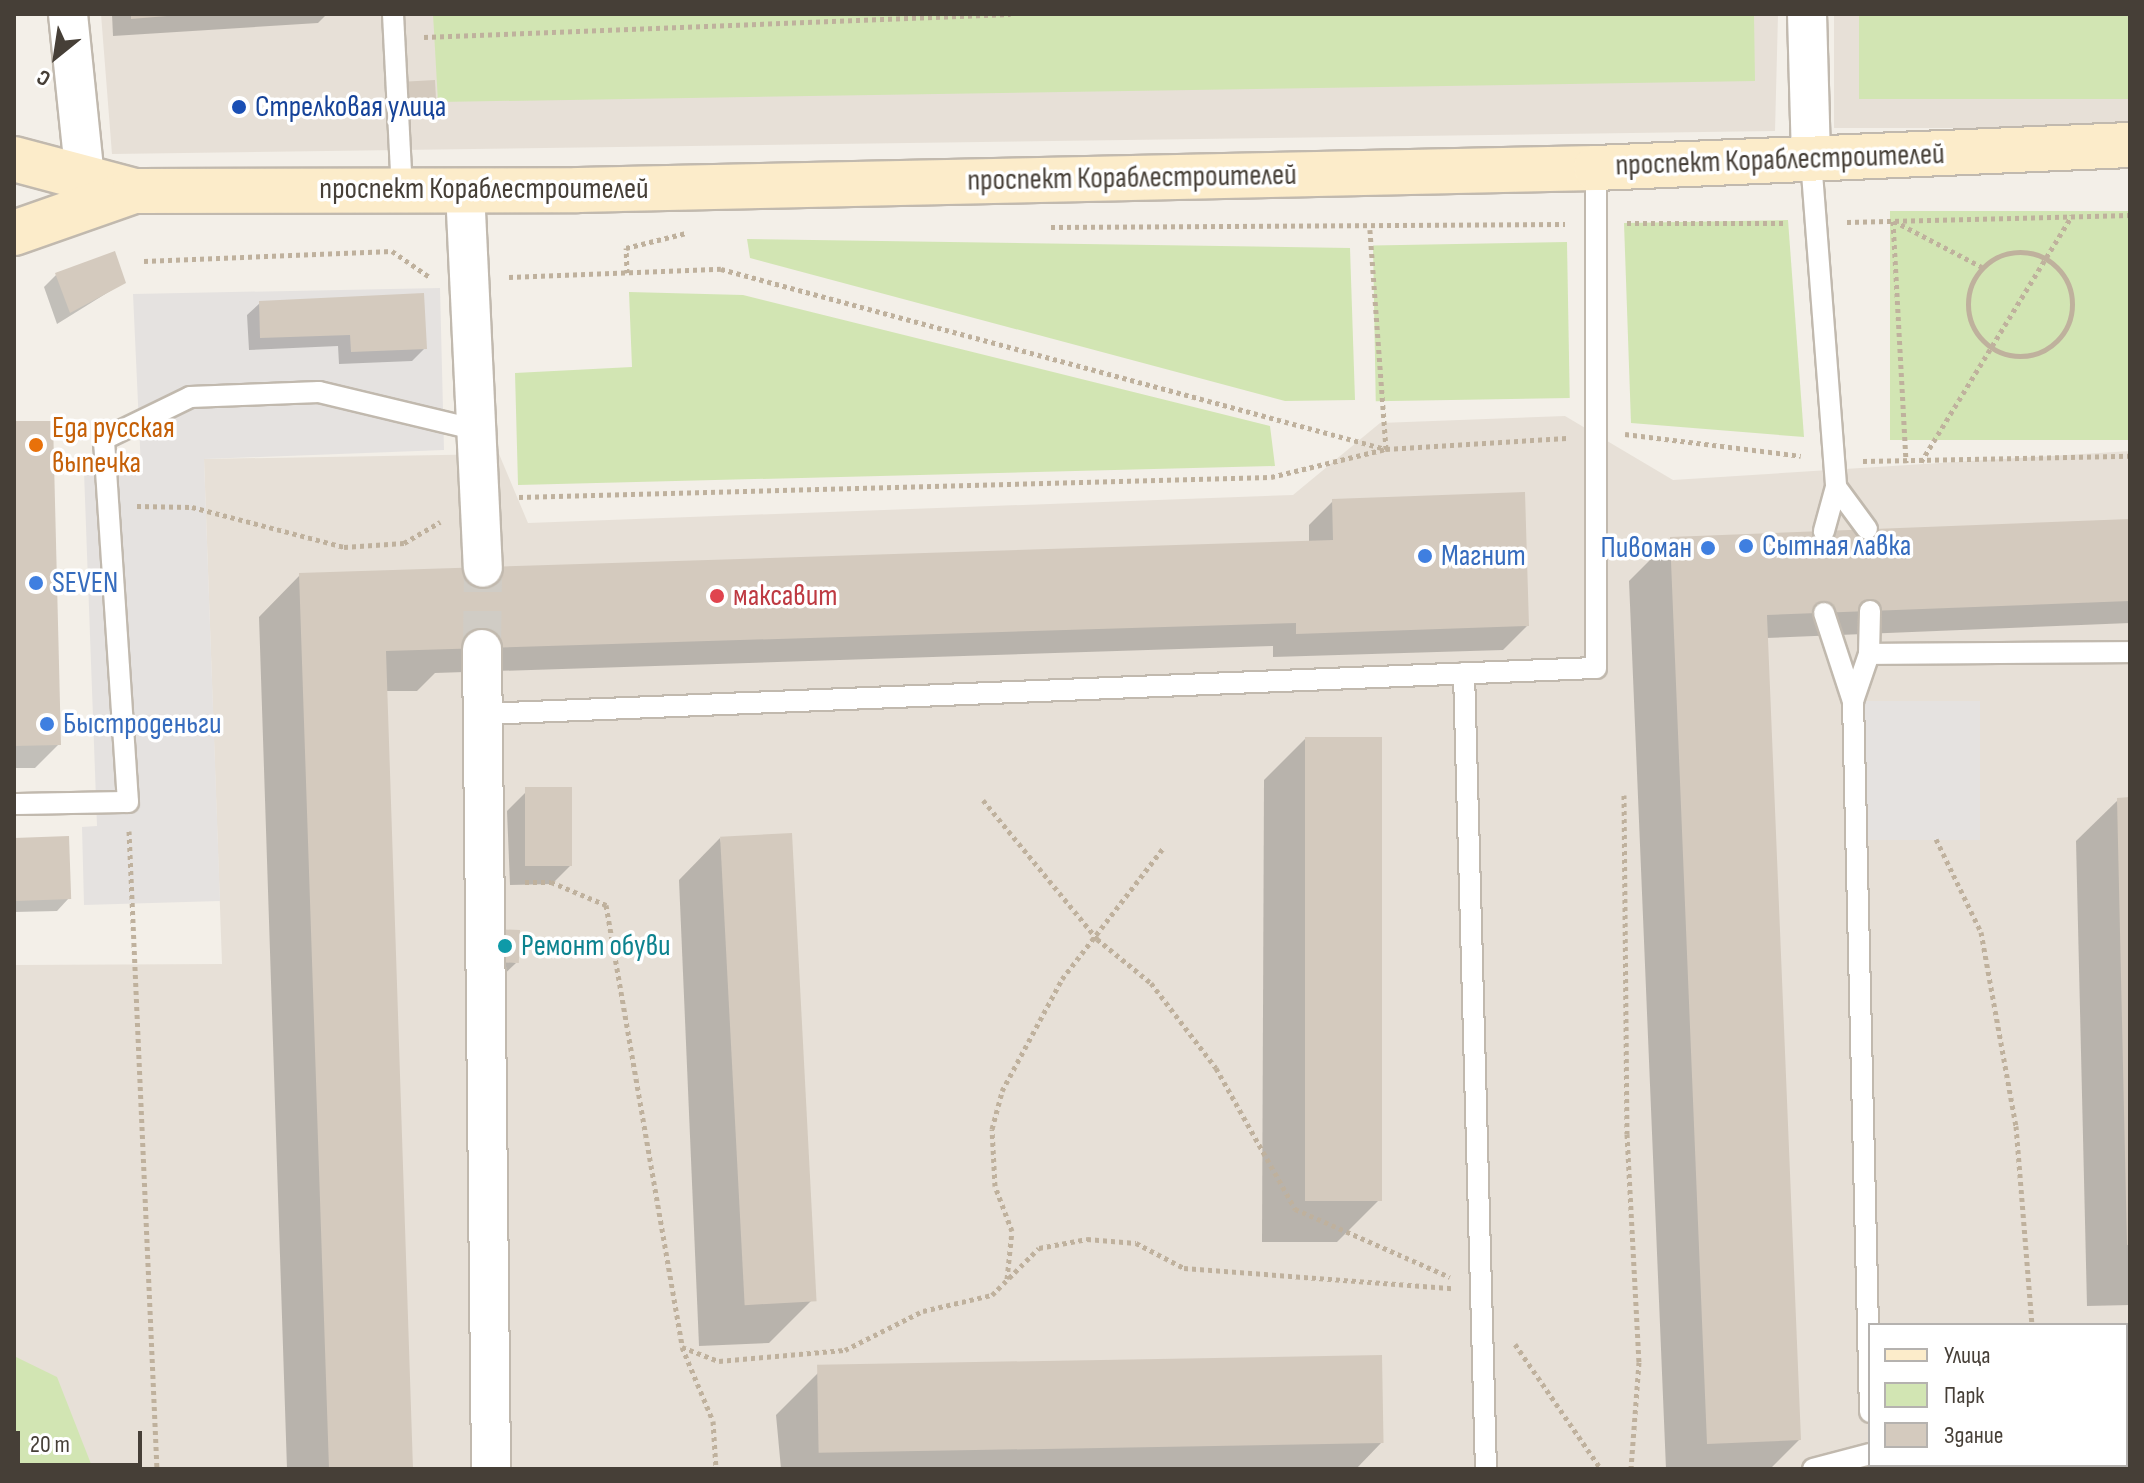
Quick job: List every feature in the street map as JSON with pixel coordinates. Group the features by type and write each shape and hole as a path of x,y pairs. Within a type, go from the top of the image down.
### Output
{"street":[{"path":"68,14 85,178"},
{"path":"1807,14 1811,160"},
{"name":"проспект Кораблестроителей","path":"134,191 465,190 1596,168 2130,145"},
{"path":"14,159 134,191"},
{"path":"465,190 483,568"},
{"path":"14,233 134,191"},
{"path":"482,649 491,1469"}],"lane":[{"path":"393,14 402,189"},
{"path":"1811,160 1836,487 1824,531"},
{"path":"483,714 1596,668 1596,168"},
{"path":"14,804 128,802 104,439 190,397 319,392 477,430"},
{"path":"1836,487 1867,529"},
{"path":"1853,701 1869,654 1870,611"},
{"path":"1824,613 1853,701 1868,1328"},
{"path":"1869,654 2130,652"},
{"path":"1464,673 1486,1469"},
{"path":"1813,1469 1868,1455"}],"path":[{"path":"395,39 1011,14"},
{"path":"1039,227 1370,230 1596,223 1817,223 2130,215"},
{"path":"1920,463 2072,216"},
{"path":"1893,221 1982,267"},
{"path":"1893,221 1906,463"},
{"path":"1370,230 1386,449"},
{"path":"627,273 626,248 696,231"},
{"path":"144,261 392,251 422,278 721,269 1386,449"},
{"path":"2014,252 2046,258 2068,282 2066,330 2041,352 1991,348 1969,318 1972,283 1982,267 2014,252"},
{"path":"108,505 192,507 344,547 404,543 481,497 1271,477 1386,449 1632,434 1833,460 1920,463 2130,456"},
{"path":"1624,795 1627,1134 1639,1362 1631,1469"},
{"path":"983,800 1097,939 1151,983 1216,1068 1295,1209 1481,1290 1601,1469"},
{"path":"128,802 157,1469"},
{"path":"1936,839 1981,932 2016,1126 2032,1323"},
{"path":"1007,1281 1012,1231 995,1186 992,1129 1002,1091 1062,979 1097,939 1164,847"},
{"path":"484,883 551,882 606,905 682,1347 713,1421 716,1469"},
{"path":"682,1347 719,1361 845,1350 923,1311 992,1295 1039,1248 1087,1239 1136,1243 1184,1268 1481,1290"}],"shaded area":[{"path":"101,14 1778,14 1775,131 112,154"},
{"path":"1834,14 2130,14 2130,128 1834,128"},
{"path":"440,288 444,450 204,459 220,901 84,905 82,827 97,826 84,472 141,469 133,294"},
{"path":"1565,416 1673,480 2130,451 2130,1469 14,1469 14,965 222,964 204,459 499,454 528,523 1293,495 1380,423"},
{"path":"1853,701 1980,701 1980,840 1853,840"}],"green space":[{"path":"433,14 1754,14 1755,81 438,102"},
{"path":"1859,14 2130,14 2130,99 1859,99"},
{"path":"1890,211 2130,211 2130,440 1890,440"},
{"path":"1788,220 1804,437 1631,423 1624,223"},
{"path":"747,239 1350,248 1355,400 1285,401 750,258"},
{"path":"1567,242 1570,398 1376,401 1373,245"},
{"path":"629,292 743,295 1270,426 1275,466 518,485 515,373 632,367"},
{"path":"14,1356 57,1377 93,1469 14,1469"}],"building":[{"path":"131,14 167,14 167,16 131,19"},
{"path":"435,80 436,102 409,103 408,81"},
{"path":"115,251 126,283 70,313 55,273"},
{"path":"424,293 427,349 351,352 350,335 260,338 259,301"},
{"name":"SEVEN","path":"14,421 53,421 61,745 14,746"},
{"path":"1525,492 1529,626 1296,634 1296,623 386,651 413,1469 329,1469 299,573 1333,540 1332,499"},
{"path":"2130,519 2130,601 1767,615 1801,1440 1707,1444 1670,537"},
{"path":"1305,737 1382,737 1382,1201 1305,1201"},
{"path":"525,787 572,787 572,866 525,866"},
{"path":"2130,797 2130,1245 2127,1245 2117,798"},
{"path":"792,833 817,1301 745,1305 720,837"},
{"path":"69,836 71,899 16,901 14,838"},
{"name":"Ремонт обуви","path":"491,929 520,930 519,963 490,962"},
{"path":"1382,1355 1384,1443 819,1453 817,1365"}],"tunnel":[{"path":"482,649 483,568"}],"place":[{"name":"Стрелковая улица","path":"239,107"},
{"name":"Еда русская выпечка","path":"36,445"},
{"name":"Сытная лавка","path":"1746,546"},
{"name":"Пивоман","path":"1708,548"},
{"name":"Магнит","path":"1425,556"},
{"name":"SEVEN","path":"36,583"},
{"name":"максавит","path":"717,596"},
{"name":"Быстроденьги","path":"47,724"},
{"name":"Ремонт обуви","path":"505,946"}]}
